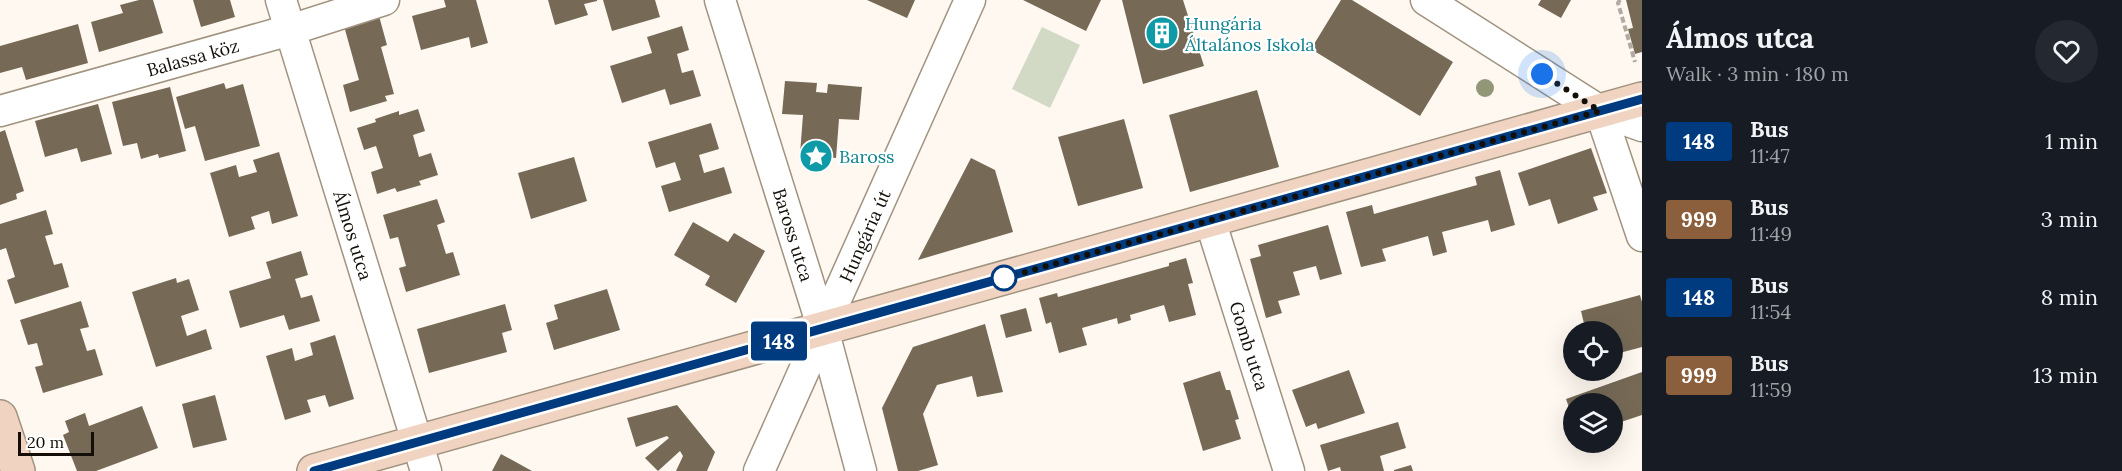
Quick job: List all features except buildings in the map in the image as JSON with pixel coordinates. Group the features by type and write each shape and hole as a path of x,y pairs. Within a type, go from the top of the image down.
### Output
{"street":[{"name":"Álmos utca","path":"281,0 421,457"},
{"name":"Balassa köz","path":"0,111 290,30 384,0"},
{"name":"Baross utca","path":"720,0 823,328 861,471"},
{"name":"Hungária út","path":"759,471 970,0"},
{"path":"1426,0 1600,111 1642,126"},
{"path":"314,471 421,457 823,328 1642,99"},
{"path":"1600,111 1642,236"},
{"name":"Gomb utca","path":"1210,220 1289,471"},
{"path":"0,417 18,471"}],"path":[{"path":"1620,0 1618,3 1635,62"}],"green space":[{"path":"1042,27 1080,45 1050,108 1012,89"}],"bus line":[{"name":"148","path":"314,471 1642,99"}],"place":[{"name":"Hungária Általános Iskola","path":"1162,33"},
{"name":"Baross","path":"816,156"}],"route":[{"path":"1004,278 1600,111 1542,74"}]}
